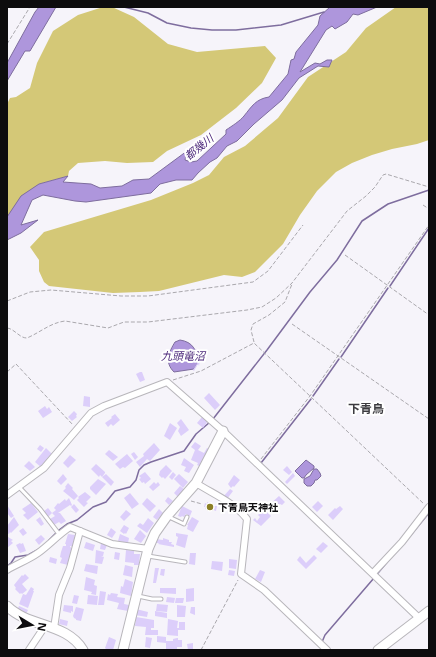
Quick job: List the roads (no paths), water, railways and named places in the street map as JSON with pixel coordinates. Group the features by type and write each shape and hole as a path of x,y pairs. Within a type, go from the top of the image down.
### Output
{"street":[{"path":"7,495 44,468 91,413 104,406 166,382 223,431 419,618"},
{"path":"123,650 147,552 155,533 167,516 196,483 223,431"},
{"path":"196,483 242,512 247,519 240,574 264,590 327,650"},
{"path":"372,573 402,542 429,508"},
{"path":"7,570 37,554 54,541 59,534 70,527 112,544 147,552"},
{"path":"29,650 49,627 59,595 70,568 80,531"},
{"path":"7,606 24,618 65,632 73,637 83,650"},
{"path":"378,650 429,611"}],"lane":[{"path":"19,487 59,534"},
{"path":"167,516 184,524 187,518"},
{"path":"147,552 185,562"},
{"path":"136,596 152,599 161,598"}],"water":[{"path":"39,7 56,7 30,51 25,51 7,81 7,63"},
{"path":"330,7 377,7 358,15 353,14 347,22 335,29 332,26 326,30 300,72 315,63 320,64 327,60 332,60 329,67 318,66 299,78 282,100 237,141 227,146 217,158 210,162 192,180 176,180 160,184 151,193 86,202 43,195 32,200 21,225 38,220 21,233 7,240 7,217 21,196 39,184 68,176 63,182 91,184 100,188 122,186 133,180 149,179 187,151 185,160 191,162 197,161 226,134 226,130 242,118 255,104 261,99 269,97 288,74 291,60 294,59 296,52 318,25 320,16"},
{"name":"九頭竜沼","path":"180,340 193,347 197,353 199,361 194,369 174,372 169,364 168,357 175,342"},
{"path":"306,460 314,466 314,468 304,478 302,478 295,471"},
{"path":"314,469 317,469 321,476 315,480 311,486 307,486 304,483 304,479 310,476"}],"waterway":[{"name":"都幾川","path":"124,7 148,13 167,23 191,28 212,30 236,30 281,25 324,12"},
{"path":"213,419 310,292 337,260 362,221 388,204 429,190"},
{"path":"390,286 429,228"},
{"path":"341,357 388,288"},
{"path":"313,396 339,359"},
{"path":"261,463 311,399"},
{"path":"49,540 67,524 77,520 93,507 106,502 115,491 130,487 136,480 139,470 144,465 184,451 196,434 210,422"},
{"path":"410,536 429,513"},
{"path":"7,566 15,557 28,555 39,549"},
{"path":"378,573 394,554"},
{"path":"322,642 325,635 374,578"}],"place":[{"name":"下青鳥天神社","path":"210,507"}],"district":[{"name":"下青鳥","path":"366,409"}]}
